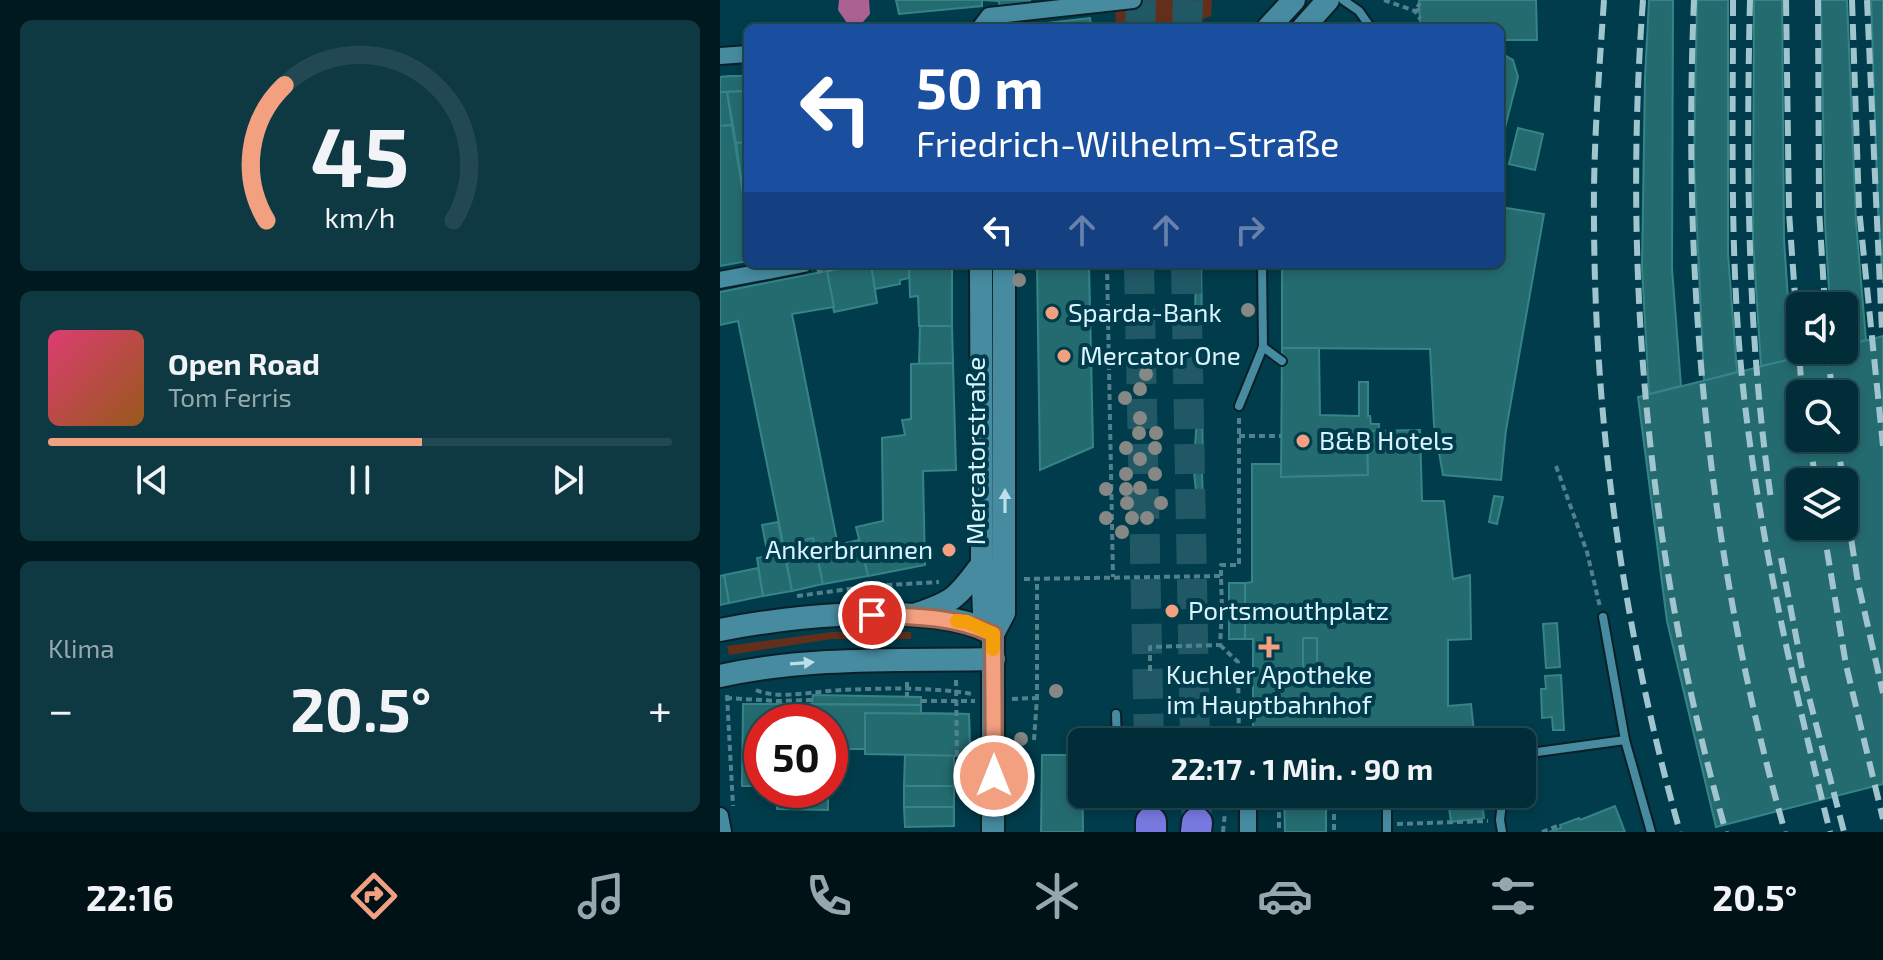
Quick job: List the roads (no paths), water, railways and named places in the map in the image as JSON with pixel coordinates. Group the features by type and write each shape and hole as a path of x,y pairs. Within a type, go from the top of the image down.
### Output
{"main road":[{"path":"1307,24 1328,0"},
{"path":"1272,24 1296,1"},
{"name":"Mercatorstraße","path":"981,268 982,564 984,613 993,634 993,832"},
{"name":"Mercatorstraße","path":"993,634 1004,613 1004,268"},
{"path":"912,616 951,601 962,593 982,564"},
{"path":"720,630 803,619 912,616 967,622 993,634"},
{"path":"722,675 789,663 994,659"}],"street":[{"path":"983,24 989,16 1133,0"},
{"path":"720,56 744,54"},
{"path":"720,280 783,268"},
{"path":"1248,808 1248,832"},
{"path":"723,832 727,812"}],"lane":[{"path":"1343,0 1359,11 1368,24"},
{"path":"1239,406 1263,347 1262,268"},
{"path":"1263,347 1282,361"},
{"path":"1603,617 1625,740 1651,832"},
{"path":"1116,714 1116,728"},
{"path":"1536,752 1625,740"},
{"path":"1501,808 1502,832"}],"tunnel":[{"path":"1140,24 1141,0"},
{"path":"1187,24 1188,0"},
{"path":"1139,268 1149,728"},
{"path":"1186,268 1195,728"},
{"path":"1196,808 1197,823"}],"railway":[{"path":"1604,0 1595,139 1594,223 1600,377 1607,454 1628,607 1660,757 1680,832"},
{"path":"1643,0 1637,105 1636,210 1648,420 1660,524 1678,628 1699,730 1726,832"},
{"path":"1694,0 1692,210 1706,420 1719,524 1737,627 1758,730 1785,832"},
{"path":"1733,0 1734,254 1745,405 1781,620 1830,832"},
{"path":"1750,0 1750,250 1757,375 1771,499"},
{"path":"1786,0 1789,212 1801,380"},
{"path":"1818,0 1819,209 1824,292"},
{"path":"1852,0 1859,208 1883,446"},
{"path":"1867,0 1882,331"},
{"path":"1829,364 1831,380"},
{"path":"1811,452 1814,468"},
{"path":"1839,452 1841,468"},
{"path":"1825,540 1846,665 1883,819"},
{"path":"1851,540 1883,693"},
{"path":"1781,558 1804,678 1844,832"}],"place":[{"name":"Sparda-Bank","path":"1052,313"},
{"name":"Mercator One","path":"1064,356"},
{"name":"B&B Hotels","path":"1303,441"},
{"name":"Ankerbrunnen","path":"949,550"},
{"name":"Portsmouthplatz","path":"1172,611"},
{"name":"Kuchler Apotheke im Hauptbahnhof","path":"1269,647"}]}
